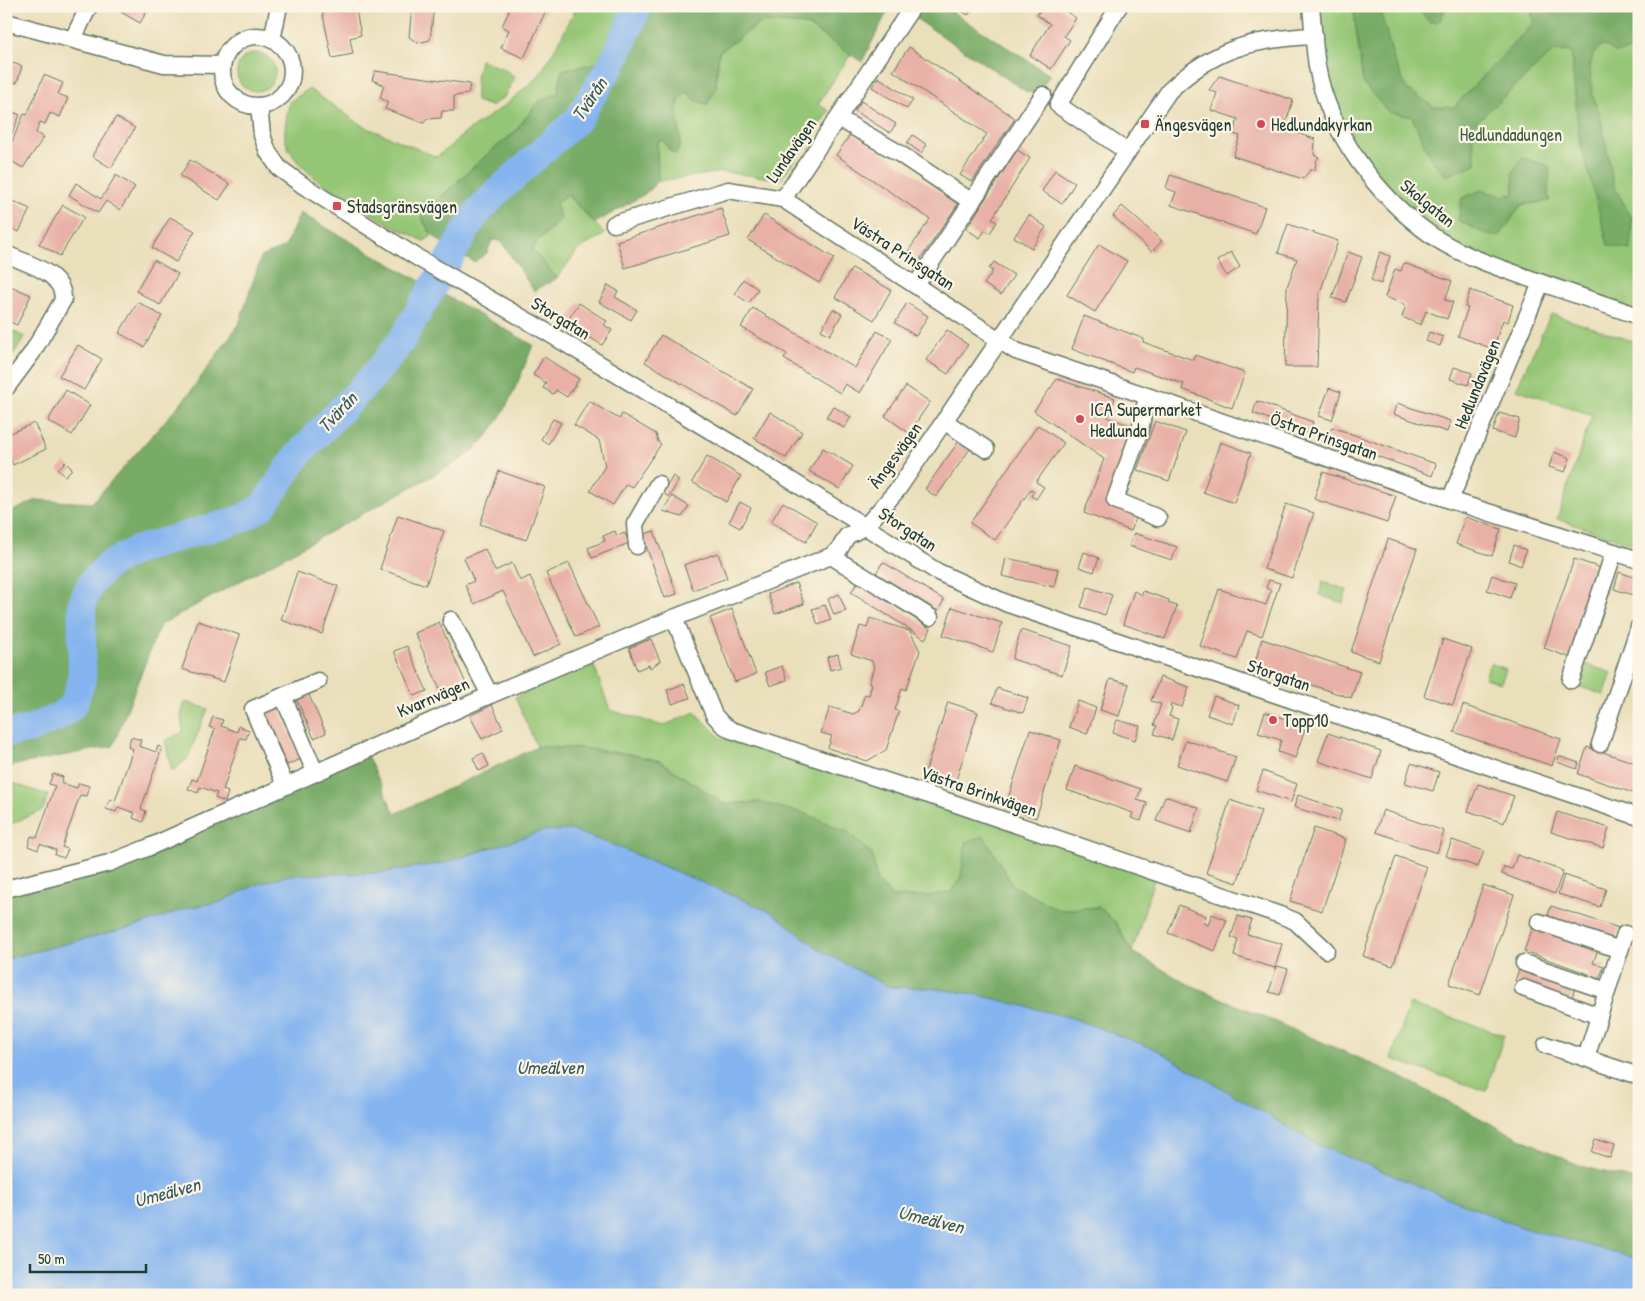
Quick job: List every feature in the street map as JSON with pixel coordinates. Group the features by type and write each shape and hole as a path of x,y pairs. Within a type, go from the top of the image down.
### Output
{"street":[{"path":"73,39 89,6"},
{"path":"272,40 279,6"},
{"name":"Lundavägen","path":"614,224 728,190 783,199 913,6"},
{"path":"1119,6 1058,105 1126,152"},
{"name":"Skolgatan","path":"1311,6 1317,68 1332,113 1362,164 1383,192 1403,212 1432,236 1481,261 1639,316"},
{"path":"6,22 164,64 222,65"},
{"path":"262,36 272,40 287,54 292,69 291,78 285,92 268,105 251,106 234,98 222,76 222,65 232,47 240,41 262,36"},
{"name":"Ängesvägen","path":"866,526 898,490 1169,91 1204,62 1248,44 1281,38 1314,36"},
{"path":"916,285 1043,95"},
{"name":"Storgatan","path":"259,106 262,135 268,152 279,168 418,258 540,328 866,526 938,572 1008,604 1639,817"},
{"path":"838,118 897,152 972,202"},
{"name":"Västra Prinsgatan","path":"783,199 1000,341"},
{"path":"6,254 50,274 62,288 63,300 55,317 17,375 6,388"},
{"name":"Hedlundavägen","path":"1450,500 1541,283"},
{"name":"Östra Prinsgatan","path":"1000,341 1037,364 1147,396 1450,500 1639,560"},
{"path":"1147,396 1140,430 1115,500 1158,518"},
{"path":"944,421 986,449"},
{"path":"637,546 635,524 658,484"},
{"name":"Kvarnvägen","path":"6,889 109,862 152,846 490,694 831,556 839,550 847,536 866,526"},
{"path":"1571,680 1614,552"},
{"path":"831,556 930,617"},
{"name":"Västra Brinkvägen","path":"674,618 714,715 731,730 956,804 1280,915 1295,921 1326,950"},
{"path":"451,620 490,694"},
{"path":"1600,744 1639,628"},
{"path":"285,785 252,709 318,681"},
{"path":"283,696 315,772"},
{"path":"1539,922 1620,950"},
{"path":"1586,1058 1625,934"},
{"path":"1524,963 1607,991"},
{"path":"1522,988 1599,1016"},
{"path":"1546,1045 1639,1076"}],"green space":[{"path":"577,6 635,6 635,39 626,62 621,68 597,63 559,93 538,102 514,133 490,152 433,204 420,210 424,223 432,236 424,241 343,198 304,168 291,152 285,137 289,102 309,89 363,126 437,157 465,133 504,106 538,77 559,42"},
{"path":"635,6 890,6 862,62 807,25 762,22 719,52 716,90 707,104 696,101 688,92 681,97 677,112 679,149 675,154 670,151 663,140 657,142 658,181 645,194 595,223 567,194 556,203 561,219 540,238 532,250 557,278 534,291 501,241 492,240 487,253 474,262 441,242 429,229 420,210 433,204 490,152 514,133 538,102 558,93 562,70 597,63 621,68 630,55 635,39"},
{"path":"918,6 943,6 1050,75 1037,93 1027,92 912,16"},
{"name":"Hedlundadungen","path":"1311,6 1639,6 1639,316 1481,261 1403,212 1332,113"},
{"path":"1353,6 1379,6 1394,60 1407,89 1434,107 1454,107 1534,22 1530,6 1639,6 1639,48 1616,53 1608,47 1600,46 1593,55 1590,67 1592,94 1600,114 1614,186 1632,219 1630,250 1608,245 1579,137 1571,52 1554,51 1471,127 1476,164 1446,176 1430,157 1412,117 1388,112 1363,83"},
{"path":"1420,6 1445,6 1442,18 1437,22 1429,22"},
{"path":"761,22 807,25 851,54 818,104 829,111 781,179 722,172 658,181 657,142 663,140 670,151 681,145 676,116 682,95 687,92 696,101 716,90 719,52"},
{"path":"256,53 269,59 275,72 269,85 256,91 243,85 237,72 243,59"},
{"path":"480,60 504,69 515,77 504,97 491,106 476,101 476,79"},
{"path":"1522,158 1549,166 1548,192 1550,201 1521,205 1500,236 1485,234 1458,220 1462,198 1482,190 1502,196 1514,194 1513,172"},
{"path":"566,194 605,234 578,250 557,278 531,250 540,238 552,229 556,203"},
{"path":"300,213 533,345 502,414 485,439 463,458 160,625 113,746 15,765 6,769 6,514 37,500 92,503 188,395 239,324 261,257 285,247"},
{"path":"1551,314 1639,343 1639,546 1557,519 1592,415 1516,389"},
{"path":"6,328 25,337 6,365"},
{"path":"1323,582 1347,590 1343,603 1319,595"},
{"path":"593,663 610,710 663,726 695,712 721,738 799,759 1155,876 1132,952 1116,923 1099,907 1059,910 1013,886 984,836 967,842 961,877 951,892 929,896 893,897 877,882 872,854 759,802 724,804 660,761 629,754 580,748 537,747 515,697"},
{"path":"1490,663 1506,669 1501,683 1485,678"},
{"path":"1582,663 1612,673 1604,695 1574,685"},
{"path":"185,702 208,709 187,759 172,772 165,741 183,732 181,714"},
{"path":"537,747 580,748 629,754 660,761 724,804 759,802 807,814 849,833 872,854 877,882 893,897 929,896 951,892 961,877 966,842 984,836 1013,886 1059,910 1099,907 1116,923 1132,952 1186,983 1391,1072 1505,1131 1578,1165 1639,1181 1639,1259 1523,1228 1320,1146 1157,1050 1072,1018 975,994 928,988 889,987 823,952 771,912 618,847 491,847 445,863 378,873 290,875 253,886 221,902 188,908 140,925 6,959 6,889 109,863 364,749 395,814"},
{"path":"6,781 48,795 43,810 6,826"},
{"path":"1410,1004 1504,1035 1486,1091 1391,1059"}],"water":[{"name":"Umeälven","path":"571,830 618,847 771,912 823,952 889,987 928,988 975,994 1072,1018 1157,1050 1320,1146 1523,1228 1639,1259 1639,1295 6,1295 6,959 140,925 188,908 221,902 253,886 290,875 378,873 445,863 543,831"}],"building":[{"path":"124,6 150,6 140,23 121,12"},
{"path":"321,6 355,6 361,35 350,38 353,54 332,58"},
{"path":"412,6 434,6 430,40 418,43 409,37"},
{"path":"511,6 548,6 524,58 501,48 509,30 502,26"},
{"path":"954,6 974,6 968,15"},
{"path":"1042,6 1058,6 1076,18 1064,36 1070,40 1051,69 1030,55 1050,24 1037,15"},
{"path":"909,47 1015,118 972,182 960,175 987,134 893,71"},
{"path":"6,61 22,66 17,83 6,80"},
{"path":"375,71 470,84 468,94 454,96 454,111 442,111 441,118 426,119 424,123 385,109 388,102 380,98 384,85 372,80"},
{"path":"44,75 63,83 58,94 68,98 60,117 50,113 45,124 40,122 36,133 44,137 23,168 6,158 6,155 24,114 27,115"},
{"name":"Hedlundakyrkan","path":"1219,76 1293,100 1284,129 1315,139 1314,155 1319,157 1316,161 1315,170 1310,170 1303,179 1233,156 1240,136 1233,134 1238,119 1211,110 1217,93 1209,90"},
{"path":"878,77 913,100 907,109 872,87"},
{"path":"861,101 896,124 890,133 855,111"},
{"path":"6,109 20,115 10,138 6,136"},
{"path":"116,117 135,128 111,168 92,156"},
{"path":"852,132 958,204 919,261 907,253 930,219 836,155"},
{"path":"913,135 927,145 921,153 907,143"},
{"path":"1017,150 1030,158 992,219 997,222 990,233 985,230 980,238 966,229"},
{"path":"190,160 230,184 219,200 180,176"},
{"path":"1055,170 1075,183 1062,204 1042,191"},
{"path":"116,175 135,187 120,210 106,201 98,213 69,195 76,183 101,199"},
{"path":"1170,175 1265,207 1256,234 1171,205 1176,192 1166,188"},
{"path":"6,198 30,209 19,232 6,226"},
{"path":"63,205 84,217 60,256 39,244"},
{"path":"1122,206 1162,241 1152,252 1113,216"},
{"path":"721,208 730,236 625,268 617,241"},
{"path":"764,215 834,258 819,283 748,240"},
{"path":"1029,215 1046,227 1032,248 1014,237"},
{"path":"170,217 195,231 176,262 152,248"},
{"path":"1288,224 1338,241 1319,295 1317,367 1285,367 1287,287 1297,259 1278,253"},
{"path":"1099,244 1127,261 1095,312 1067,295"},
{"path":"1231,252 1240,267 1227,276 1217,261"},
{"path":"1348,252 1362,257 1346,302 1332,298"},
{"path":"1380,252 1390,256 1381,284 1371,280"},
{"path":"154,260 178,274 160,305 136,291"},
{"path":"994,262 1014,275 1001,295 984,284 993,271 989,269"},
{"path":"1404,263 1452,281 1445,300 1453,302 1447,319 1426,311 1421,325 1402,317 1406,305 1385,297 1395,269 1401,271"},
{"path":"852,268 891,290 874,320 835,297"},
{"path":"743,279 758,289 749,303 735,294"},
{"path":"6,284 31,295 17,325 6,320"},
{"path":"608,285 618,291 615,297 637,310 631,320 599,302"},
{"path":"1470,290 1513,305 1508,322 1503,320 1493,349 1458,336 1468,308 1465,307"},
{"path":"138,302 162,316 144,347 119,333"},
{"path":"579,303 607,321 604,325 612,330 602,345 566,323"},
{"path":"907,303 928,316 916,336 895,323"},
{"path":"753,308 855,368 877,331 892,339 860,393 845,384 840,393 784,359 787,354 741,327"},
{"path":"833,309 842,314 830,335 821,330"},
{"path":"1084,316 1144,339 1143,342 1193,360 1195,355 1245,373 1232,408 1182,389 1184,384 1134,367 1132,372 1072,349"},
{"path":"947,330 968,345 948,374 926,360"},
{"path":"1429,332 1443,337 1440,346 1426,341"},
{"path":"661,335 753,389 737,416 645,362"},
{"path":"78,345 102,359 84,390 59,376"},
{"path":"544,357 579,379 567,397 556,390 553,394 543,388 546,383 533,375"},
{"path":"1454,367 1472,373 1468,385 1450,379"},
{"path":"1057,379 1115,398 1108,418 1137,427 1108,505 1137,515 1131,531 1084,513 1104,459 1034,411"},
{"path":"906,386 930,402 909,433 885,416"},
{"path":"1329,388 1341,392 1332,420 1319,416"},
{"path":"66,390 90,405 72,435 48,421"},
{"path":"589,401 619,419 622,414 656,434 658,442 661,444 632,487 626,484 613,505 590,491 605,466 599,440 574,425"},
{"path":"1257,401 1313,422 1309,434 1253,413"},
{"path":"1397,403 1450,421 1447,432 1393,414"},
{"path":"833,406 851,417 844,428 826,417"},
{"path":"770,412 802,432 786,458 754,438"},
{"path":"1499,413 1520,419 1515,438 1493,431"},
{"path":"553,419 561,423 548,444 541,439"},
{"path":"1155,421 1186,432 1169,481 1137,470"},
{"path":"34,423 46,449 13,465 6,449 6,435"},
{"path":"1038,425 1064,443 1036,482 1044,487 1036,499 1031,496 1034,491 1031,489 995,540 970,523"},
{"path":"1332,427 1436,464 1432,476 1327,438"},
{"path":"959,441 970,449 936,497 925,489"},
{"path":"1220,442 1251,453 1234,503 1203,492"},
{"path":"823,448 853,466 839,489 809,471"},
{"path":"1554,452 1570,458 1565,472 1549,467"},
{"path":"707,456 741,476 726,502 692,482"},
{"path":"65,462 72,469 65,476 58,469"},
{"path":"499,471 545,487 526,540 480,524"},
{"path":"1323,472 1396,496 1387,523 1314,499"},
{"path":"673,476 679,480 669,497 663,493"},
{"path":"672,496 689,506 682,517 663,511"},
{"path":"740,502 751,508 740,528 729,522"},
{"path":"783,502 817,522 806,542 771,522"},
{"path":"1286,504 1314,513 1292,578 1264,569"},
{"path":"398,515 444,531 426,585 380,569"},
{"path":"1465,517 1501,529 1492,556 1456,544"},
{"path":"615,531 617,536 625,533 629,543 592,558 588,548 605,541 603,536"},
{"path":"654,531 677,594 665,598 642,535"},
{"path":"1134,533 1177,547 1172,560 1129,546"},
{"path":"1388,539 1417,549 1379,661 1351,652"},
{"path":"1514,545 1526,550 1521,566 1509,561"},
{"path":"485,549 495,571 512,563 520,581 530,576 561,644 533,657 503,591 474,604 465,585 474,581 464,558"},
{"path":"1084,552 1099,558 1094,572 1079,567"},
{"path":"718,553 727,578 693,590 684,565"},
{"path":"1006,558 1058,569 1054,587 1002,576"},
{"path":"1574,559 1601,568 1571,658 1544,648"},
{"path":"883,562 944,600 938,611 876,573"},
{"path":"569,563 599,627 576,637 546,573"},
{"path":"297,572 338,586 322,634 281,620"},
{"path":"1619,572 1639,579 1639,597 1614,589"},
{"path":"1492,575 1515,583 1510,598 1487,590"},
{"path":"1269,580 1280,583 1262,636 1247,631 1237,659 1200,646 1219,589 1266,605 1271,590 1266,588"},
{"path":"858,582 931,629 925,639 851,592"},
{"path":"796,583 804,604 775,614 768,594"},
{"path":"1088,587 1112,595 1105,615 1081,607"},
{"path":"1134,591 1142,595 1143,591 1169,600 1168,603 1177,606 1165,639 1123,624"},
{"path":"839,594 846,611 834,615 828,599"},
{"path":"825,605 831,620 818,625 812,609"},
{"path":"952,607 1002,623 993,652 943,635"},
{"path":"732,609 756,674 735,682 710,618"},
{"path":"870,618 910,631 920,651 906,690 902,688 895,710 899,711 886,750 867,761 828,748 832,736 821,733 830,707 853,714 859,711 865,694 869,695 872,684 869,683 874,667 872,661 851,654 860,626 867,628"},
{"path":"198,621 240,635 224,682 182,669"},
{"path":"439,622 467,686 442,694 415,633"},
{"path":"1021,630 1072,646 1062,675 1012,659"},
{"path":"651,639 660,661 650,668 649,665 637,670 629,648"},
{"path":"1262,639 1360,672 1351,698 1254,666"},
{"path":"1443,639 1472,649 1453,705 1424,696"},
{"path":"407,646 427,691 414,696 394,651"},
{"path":"1639,650 1639,680 1629,677"},
{"path":"838,654 841,667 830,670 827,657"},
{"path":"782,666 787,680 770,686 765,672"},
{"path":"1160,677 1189,687 1182,707 1171,704 1170,707 1172,708 1169,716 1178,719 1172,740 1154,734 1157,726 1154,725 1161,704 1151,701"},
{"path":"1110,679 1129,684 1119,716 1100,710"},
{"path":"684,684 690,698 672,704 667,690"},
{"path":"997,688 1028,698 1023,713 992,703"},
{"path":"307,691 326,733 314,738 295,696"},
{"path":"1214,696 1239,705 1233,724 1207,715"},
{"path":"1078,701 1096,708 1087,734 1069,727"},
{"path":"948,702 978,712 953,789 923,779"},
{"path":"277,704 301,759 287,765 263,711"},
{"path":"492,705 503,729 482,739 470,716"},
{"path":"1463,705 1561,739 1552,766 1454,732"},
{"path":"1265,712 1306,726 1295,758 1278,752 1281,740 1258,733"},
{"path":"213,717 223,720 221,726 237,732 239,726 249,730 246,739 240,738 223,790 228,792 225,802 215,798 217,793 200,787 198,793 188,789 192,779 197,781 215,729 209,727"},
{"path":"1117,720 1140,726 1135,740 1113,733"},
{"path":"1030,730 1061,740 1036,818 1005,808"},
{"path":"1328,733 1381,751 1372,779 1318,761"},
{"path":"131,737 141,740 139,746 156,752 158,746 162,748 141,809 146,811 143,822 133,818 135,813 118,807 116,812 106,809 110,799 115,801 133,749 128,747"},
{"path":"1186,740 1236,757 1227,782 1177,765"},
{"path":"1587,747 1639,764 1639,795 1578,774"},
{"path":"483,753 489,766 479,771 473,758"},
{"path":"1559,756 1579,763 1577,769 1557,762"},
{"path":"1411,763 1439,772 1433,791 1405,783"},
{"path":"1075,766 1141,789 1137,800 1147,803 1141,821 1131,818 1133,813 1067,790"},
{"path":"1263,771 1297,784 1291,802 1256,790"},
{"path":"53,774 63,777 61,783 77,788 79,783 89,786 86,796 80,795 62,847 68,849 64,858 55,855 56,850 40,844 38,850 28,846 31,836 37,838 55,786 49,784"},
{"path":"1478,784 1514,796 1504,823 1468,811"},
{"path":"1298,795 1342,810 1338,821 1294,807"},
{"path":"1165,796 1199,808 1191,833 1156,821"},
{"path":"1230,800 1261,811 1237,883 1206,873"},
{"path":"1383,810 1444,831 1437,853 1376,832"},
{"path":"1557,812 1609,828 1603,848 1551,832"},
{"path":"1314,828 1346,839 1322,911 1290,901"},
{"path":"1452,840 1484,851 1478,867 1446,856"},
{"path":"1517,855 1563,871 1555,894 1502,874 1504,867 1512,869"},
{"path":"1396,856 1427,867 1393,966 1363,956"},
{"path":"1564,875 1606,889 1600,907 1558,894"},
{"path":"1483,885 1514,895 1480,995 1449,984"},
{"path":"1179,905 1206,916 1203,923 1208,925 1212,914 1227,920 1215,951 1168,933"},
{"path":"1551,906 1619,928 1614,942 1547,919"},
{"path":"1238,916 1252,920 1247,934 1282,944 1275,968 1234,956 1238,939 1231,937"},
{"path":"1533,927 1598,949 1593,963 1604,966 1598,982 1588,979 1589,974 1524,951"},
{"path":"1277,966 1288,969 1280,995 1269,992"},
{"path":"1519,969 1575,988 1571,1000 1515,981"},
{"path":"1596,1140 1614,1146 1610,1158 1592,1152"}],"waterway":[{"name":"Tvärån","path":"6,734 30,729 56,718 73,706 82,679 82,603 91,583 107,566 136,550 241,519 263,506 298,455 374,375 400,343 475,215 498,191 578,119 614,60 638,6"}],"place":[{"name":"Ängesvägen","path":"1145,124"},
{"name":"Hedlundakyrkan","path":"1261,124"},
{"name":"Stadsgränsvägen","path":"337,206"},
{"name":"ICA Supermarket Hedlunda","path":"1080,419"},
{"name":"Topp10","path":"1273,720"}]}
